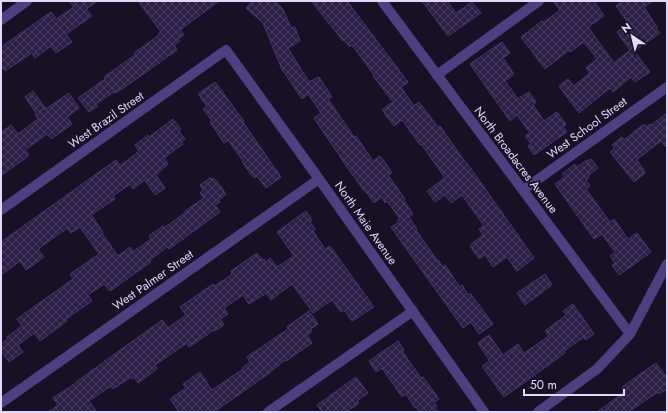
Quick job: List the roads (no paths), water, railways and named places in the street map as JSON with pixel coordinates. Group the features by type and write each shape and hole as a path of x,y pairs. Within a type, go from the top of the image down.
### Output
{"street":[{"path":"1,20 27,1"},
{"name":"North Broadacres Avenue","path":"382,1 630,334"},
{"path":"437,75 539,1"},
{"name":"North Maie Avenue","path":"226,50 319,178 484,412"},
{"name":"West Brazil Street","path":"1,210 226,50"},
{"name":"West School Street","path":"523,190 667,87"},
{"name":"West Palmer Street","path":"1,403 319,178"},
{"path":"538,412 597,369 630,334 667,264"},
{"path":"268,412 413,312"}]}
